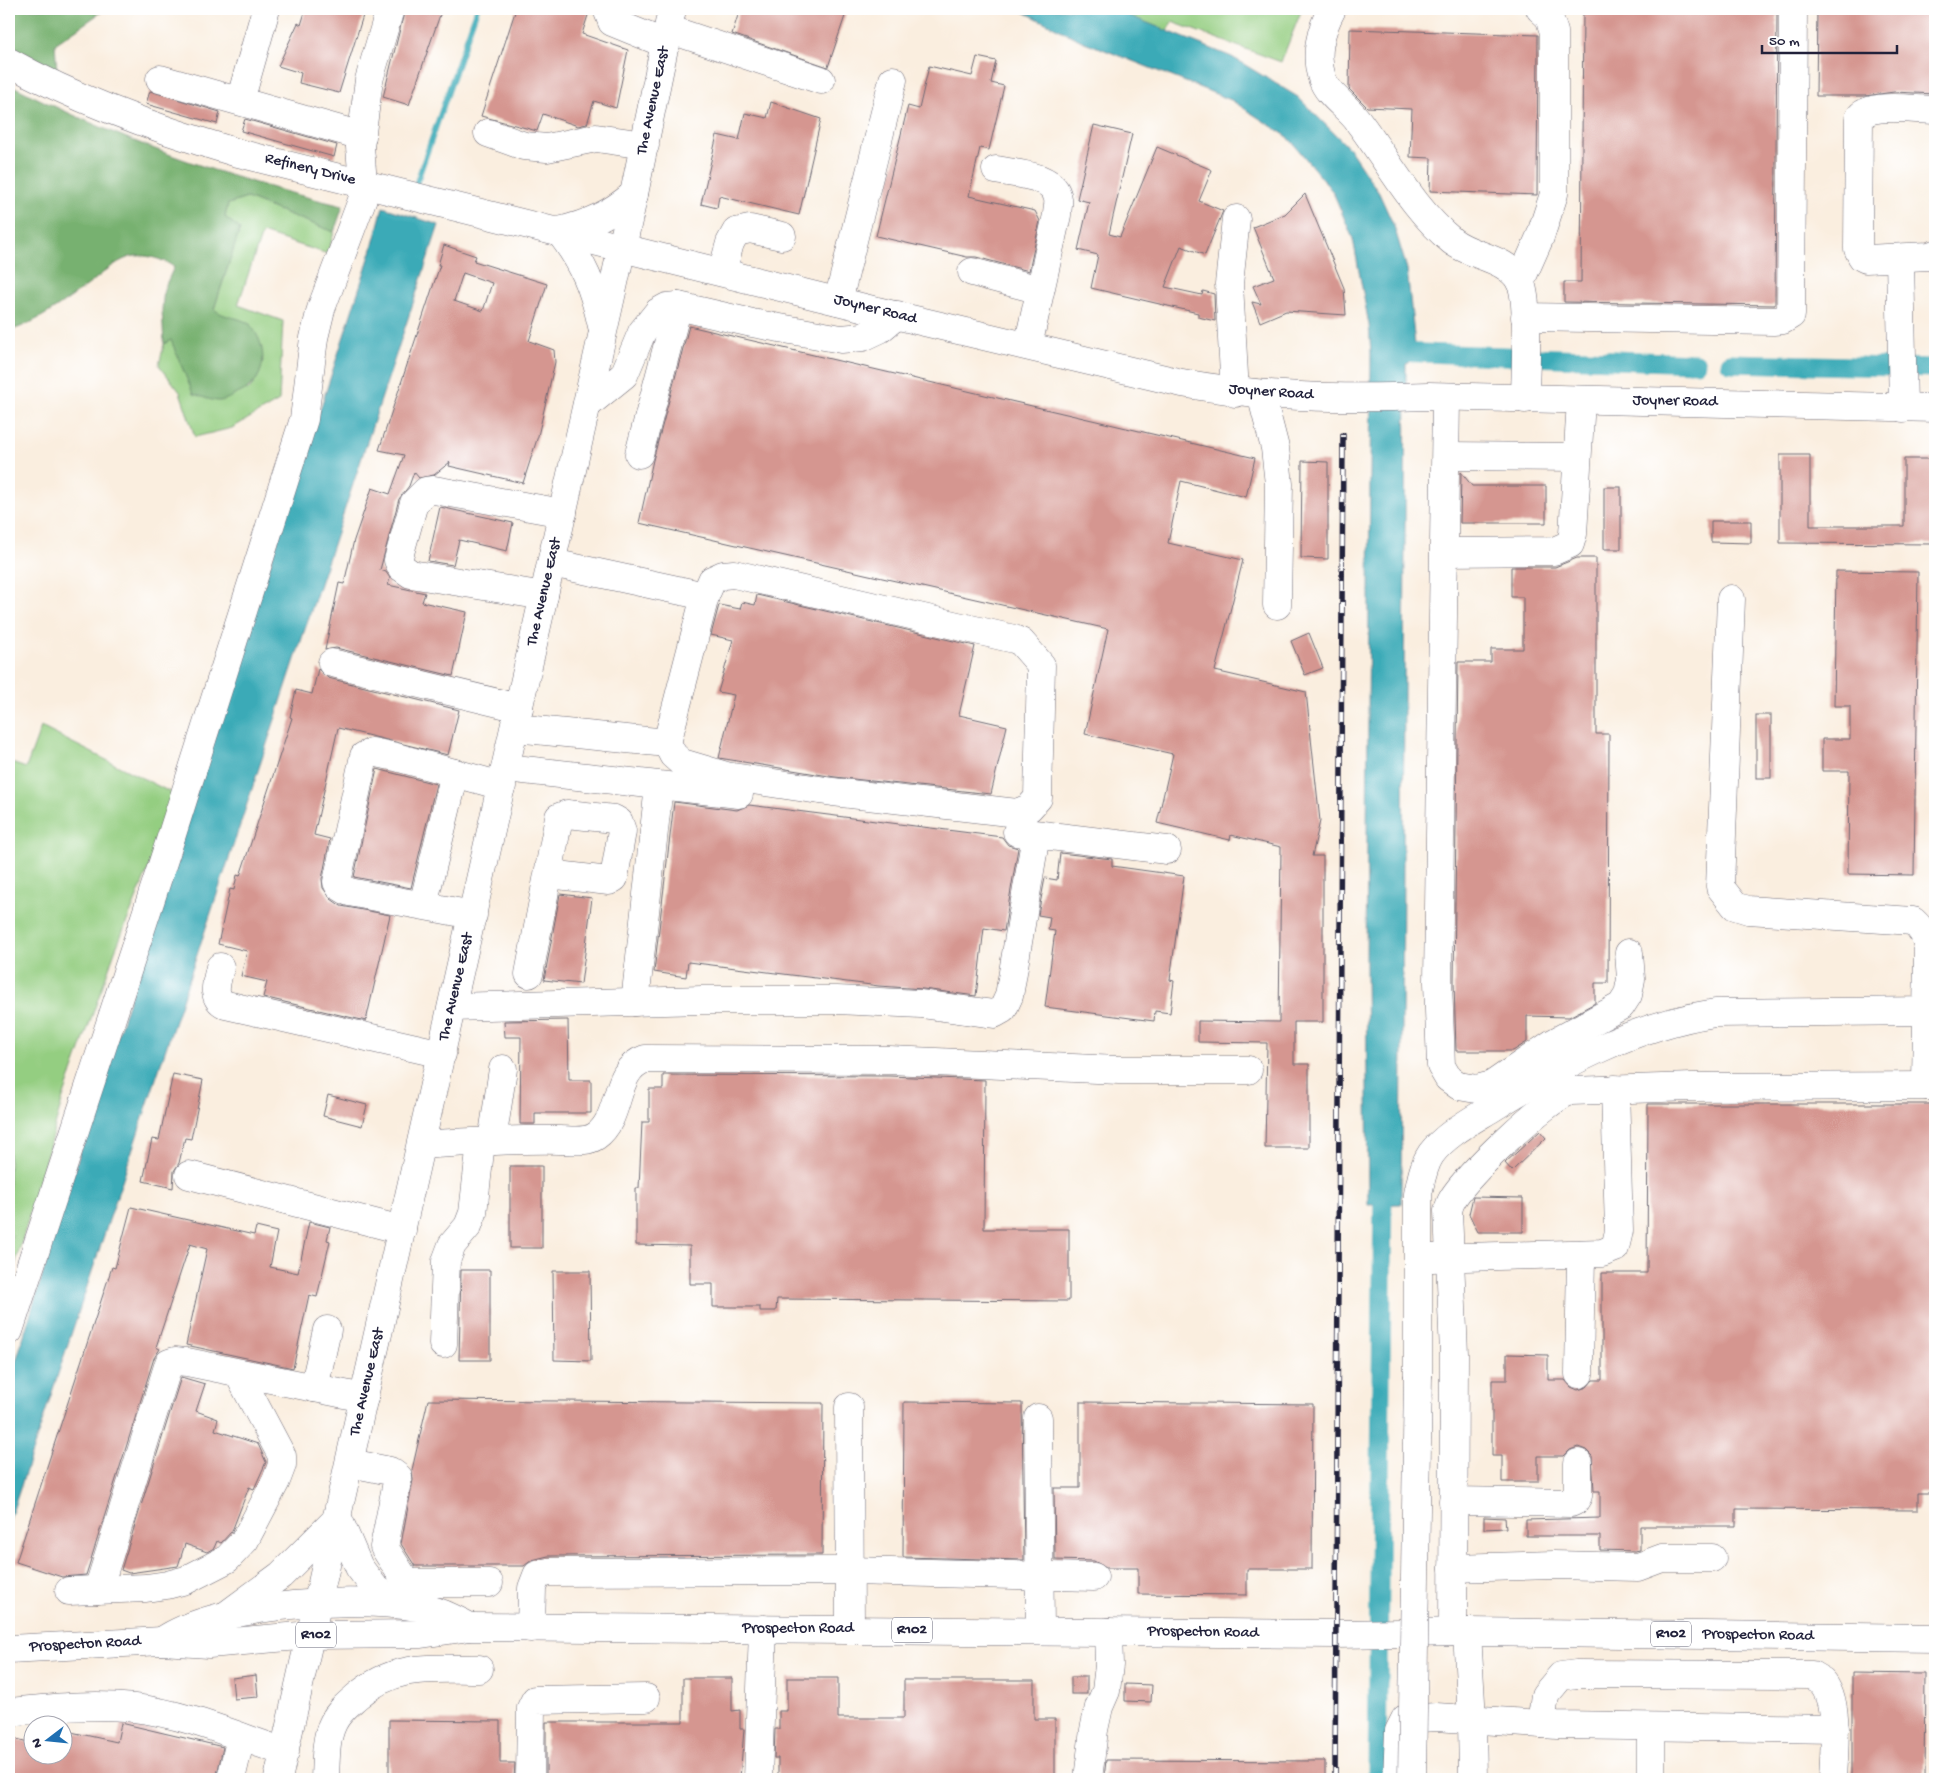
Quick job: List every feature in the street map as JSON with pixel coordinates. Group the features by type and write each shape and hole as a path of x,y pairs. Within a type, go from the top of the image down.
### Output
{"street":[{"path":"240,101 266,9"},
{"path":"9,1331 265,548 304,419 314,338 321,309 360,208 374,187 362,136 369,80 390,9"},
{"path":"607,9 612,22 669,27 821,80"},
{"path":"1332,9 1326,21 1319,49 1322,78 1327,89 1358,121 1409,194 1452,241 1463,248 1503,265 1520,282"},
{"path":"1525,387 1526,330 1520,282 1540,237 1554,194 1554,32 1549,17 1540,9"},
{"path":"1526,330 1773,321 1783,320 1791,315 1793,9"},
{"name":"The Avenue East","path":"278,1779 604,332 669,27"},
{"name":"Refinery Drive","path":"9,62 109,108 189,139 374,187 623,246"},
{"path":"160,79 362,136"},
{"path":"838,301 893,80"},
{"path":"1935,110 1873,109 1862,113 1859,118 1859,253 1866,259 1929,256 1935,254"},
{"path":"488,133 524,146 547,148 596,138 645,145"},
{"path":"996,170 1042,179 1055,190 1058,199 1057,215 1028,346"},
{"path":"604,332 588,275 578,256 559,231 597,221 613,212 634,194"},
{"path":"1236,219 1229,284 1248,393 1275,448 1279,484 1277,605"},
{"path":"722,272 730,243 736,232 750,229 782,236"},
{"name":"Joyner Road","path":"623,246 838,301 1182,383 1248,393 1354,399 1438,397 1525,387 1581,400 1903,394 1935,408"},
{"path":"1900,258 1904,352 1903,394"},
{"path":"972,272 1040,290"},
{"path":"639,454 678,306"},
{"path":"587,405 624,375 642,332 658,312 667,307 678,306 752,323 841,338 863,337 880,329 897,315"},
{"path":"1438,397 1446,456 1438,982 1440,1066 1448,1078 1459,1086 1476,1089 1492,1084 1553,1043 1621,1006 1628,995 1631,979 1629,953"},
{"path":"1445,552 1554,551 1570,544 1573,534 1581,400"},
{"path":"1446,456 1578,457"},
{"path":"544,596 411,574 401,567 398,560 414,503 426,491 434,490 563,513"},
{"path":"552,563 705,596"},
{"path":"734,574 863,602 1021,642 1041,664 1038,798 1029,808 1017,813 814,790 726,776 682,763 673,755 667,743 705,596 712,580 723,575 734,574"},
{"path":"1473,1779 1472,1720 1453,1568 1454,1354 1448,1211 1452,1200 1463,1184 1502,1145 1565,1093 1615,1089 1931,1086 1931,1011 1927,927 1912,921 1748,910 1735,906 1720,887 1731,599"},
{"path":"332,663 517,718 667,743"},
{"path":"473,915 349,892 338,886 337,882 364,756 369,752 455,773 504,777 600,780 815,801 1036,834 1167,850"},
{"path":"424,906 455,773"},
{"path":"592,817 600,780"},
{"path":"634,1002 658,786"},
{"path":"529,974 559,817 567,814 614,819 619,822 621,827 614,878 609,881 549,874"},
{"path":"452,1007 634,1002 837,1000 921,1004 987,1013 998,1012 1003,1009 1009,996 1036,834"},
{"path":"220,967 215,993 218,999 226,1005 442,1054"},
{"path":"1412,1779 1418,1375 1418,1194 1425,1165 1432,1154 1468,1122 1532,1082 1586,1053 1668,1023 1715,1013 1931,1011"},
{"path":"421,1145 486,1141 585,1140 594,1138 603,1130 612,1114 628,1068 645,1059 889,1060 1119,1070 1248,1070"},
{"path":"443,1344 446,1261 452,1245 468,1226 473,1212 486,1141 503,1069"},
{"path":"1419,1259 1450,1256 1602,1253 1614,1248 1619,1231 1615,1089"},
{"path":"189,1175 402,1230"},
{"path":"1579,1374 1581,1254"},
{"path":"314,1388 319,1334"},
{"path":"98,1590 169,1363 175,1360 364,1398"},
{"path":"69,1591 146,1588 186,1580 227,1559 245,1540 276,1481 282,1465 282,1456 238,1373"},
{"path":"849,1407 850,1630"},
{"path":"1038,1418 1040,1631"},
{"path":"350,1463 390,1471 398,1477 384,1547 405,1580 412,1583 489,1583"},
{"path":"1453,1501 1571,1503 1578,1496 1578,1463"},
{"path":"227,1616 281,1575 338,1518 359,1567 374,1587 397,1604"},
{"path":"1453,1568 1554,1565 1638,1567 1662,1558 1712,1558"},
{"path":"531,1628 532,1588 537,1576 548,1572 850,1571 1094,1577"},
{"name":"R102","path":"162,1641 177,1630 196,1622 319,1602 397,1604 435,1610 470,1627"},
{"name":"R102","path":"162,1641 210,1644 311,1636 421,1634 470,1627"},
{"name":"Prospecton Road","path":"470,1627 1354,1634 1460,1632 1935,1638"},
{"path":"758,1779 763,1629"},
{"path":"1088,1779 1094,1730 1099,1707 1106,1691 1109,1665 1108,1632"},
{"name":"Prospecton Road","path":"9,1649 162,1641"},
{"path":"325,1779 328,1737 332,1723 340,1711 368,1687 394,1673 428,1669 478,1669"},
{"path":"1542,1724 1545,1696 1561,1676 1576,1674 1812,1675 1822,1681 1830,1693 1835,1729 1833,1779"},
{"path":"530,1779 531,1708 536,1700 646,1698"},
{"path":"9,1712 60,1707 135,1708 163,1713 285,1752"},
{"path":"1397,1779 1399,1731 1403,1721 1436,1717 1542,1724 1835,1729"},
{"path":"1651,1727 1651,1779"},
{"path":"232,1779 242,1737"}],"green space":[{"path":"9,9 106,9 55,44 57,71 9,45"},
{"path":"1112,9 1302,9 1281,62 1172,22 1167,31"},
{"path":"9,84 91,123 172,156 256,183 343,206 334,232 247,198 228,204 225,217 240,229 214,309 248,323 258,336 263,356 262,365 254,382 247,389 219,401 193,394 171,340 164,344 162,310 164,289 174,267 153,258 135,256 119,262 50,311 30,323 9,331"},
{"path":"247,198 334,232 328,254 262,233 238,305 283,321 279,401 232,428 195,437 180,392 159,365 164,344 171,339 248,390 255,382 259,374 261,359 250,324 219,314 214,309 240,229 225,217 228,204"},
{"path":"41,727 178,796 115,951 63,1098 9,1286 9,1244 12,1235 9,1233 9,762 26,768"}],"water":[{"path":"1018,9 1113,9 1232,57 1298,97 1349,148 1379,193 1394,226 1407,269 1415,345 1411,359 1406,365 1401,1204 1368,1205 1366,964 1371,354 1369,325 1353,239 1333,192 1288,137 1231,100 1082,41"},
{"path":"383,207 439,225 9,1522 9,1384 82,1146 371,252"}],"building":[{"path":"306,9 365,9 339,93 299,83 301,73 278,66 298,23 301,25"},
{"path":"405,9 442,9 409,105 383,97"},
{"path":"516,9 590,9 582,34 628,50 616,108 594,101 587,124 578,126 543,114 537,131 481,116"},
{"path":"740,9 834,9 846,13 828,67 732,34"},
{"path":"1583,9 1777,9 1775,305 1564,302 1564,282 1581,282"},
{"path":"1817,9 1935,9 1935,94 1894,92 1865,96 1816,96"},
{"path":"1350,29 1538,35 1537,195 1430,191 1431,158 1410,157 1412,109 1367,107 1349,89"},
{"path":"977,57 996,61 991,83 1004,86 989,150 980,148 969,196 1035,211 1040,221 1029,271 976,257 967,257 876,236 908,106 919,109 929,66 972,76"},
{"path":"150,91 220,112 217,124 146,104"},
{"path":"771,102 821,119 799,215 719,196 717,208 701,204 717,135 739,140 745,113 767,118"},
{"path":"245,119 337,145 334,157 241,131"},
{"path":"1094,125 1132,134 1109,234 1120,237 1157,147 1212,170 1199,201 1223,211 1205,255 1181,246 1165,287 1202,295 1203,291 1214,294 1215,321 1198,317 1198,313 1091,288 1098,255 1078,250 1089,202 1077,199"},
{"path":"1305,194 1344,288 1346,315 1286,311 1260,322 1252,302 1261,304 1253,286 1274,278 1253,227 1285,214"},
{"path":"444,245 476,256 474,261 547,284 529,341 554,350 555,362 538,436 523,483 449,466 450,462 434,475 419,478 414,472 409,486 399,499 380,570 386,572 390,578 388,585 425,593 422,602 467,612 453,676 336,648 325,650 339,583 344,584 354,540 372,488 390,494 404,455 379,450 440,265 438,265","holes":["463,273 492,283 483,311 454,301"]},
{"path":"689,326 1255,458 1246,497 1181,481 1168,543 1243,560 1215,671 1306,692 1320,821 1312,856 1323,856 1323,1022 1294,1022 1294,1064 1309,1064 1309,1148 1265,1148 1267,1043 1198,1042 1198,1021 1279,1022 1281,847 1231,835 1230,840 1157,823 1173,754 1085,734 1108,629 639,523 653,460"},
{"path":"1780,455 1810,455 1810,526 1904,526 1904,459 1935,459 1935,544 1780,543"},
{"path":"1302,461 1328,462 1328,559 1301,558"},
{"path":"1461,472 1472,486 1546,486 1546,523 1460,523"},
{"path":"1604,487 1621,487 1621,549 1604,549"},
{"path":"440,507 513,523 507,551 459,540 453,565 428,561"},
{"path":"1711,521 1751,521 1751,543 1711,542"},
{"path":"1577,558 1596,558 1596,734 1609,734 1608,983 1595,983 1595,1003 1569,1017 1527,1016 1527,1042 1513,1051 1456,1051 1454,982 1458,662 1491,662 1491,649 1523,649 1523,597 1511,597 1511,567 1555,567"},
{"path":"1836,571 1918,572 1914,875 1848,874 1849,771 1822,771 1822,739 1850,739 1850,706 1834,706"},
{"path":"757,595 975,646 959,715 1007,726 991,794 835,777 719,758 734,695 718,692 733,640 711,635 719,605 740,609 742,602 755,605"},
{"path":"1309,633 1323,668 1305,675 1291,641"},
{"path":"318,669 328,678 459,710 448,755 338,728 314,835 330,839 322,879 323,888 331,899 341,906 390,915 366,1021 263,997 267,982 241,976 247,951 218,944 230,889 234,890 237,875 240,876 292,718 290,717 296,690 312,694"},
{"path":"1756,715 1771,715 1771,778 1756,778"},
{"path":"377,769 436,784 411,888 354,877"},
{"path":"674,802 737,810 749,805 1002,837 1008,845 1018,848 1004,931 984,928 976,996 688,962 686,977 654,972"},
{"path":"1060,853 1112,859 1112,866 1184,876 1170,980 1174,981 1170,1013 1155,1011 1154,1021 1045,1007 1055,931 1048,930 1050,917 1038,915 1045,878 1057,880"},
{"path":"560,894 592,898 581,984 544,980"},
{"path":"568,1020 569,1080 591,1080 591,1113 535,1113 535,1124 520,1124 521,1037 505,1037 504,1021"},
{"path":"173,1074 203,1080 191,1139 185,1138 179,1163 174,1171 173,1188 143,1181 152,1139 159,1140"},
{"path":"663,1075 889,1076 985,1080 984,1229 1069,1229 1069,1301 777,1299 776,1311 760,1311 760,1307 713,1307 713,1284 690,1284 690,1246 636,1245 636,1188 639,1188 642,1122 649,1122 649,1089 663,1089"},
{"path":"328,1095 367,1105 362,1126 323,1116"},
{"path":"1648,1104 1935,1104 1935,1493 1918,1493 1918,1510 1736,1509 1736,1526 1640,1526 1640,1550 1635,1551 1600,1550 1600,1536 1526,1536 1526,1520 1600,1518 1600,1491 1594,1491 1592,1456 1586,1450 1578,1447 1570,1450 1564,1456 1538,1456 1538,1482 1502,1482 1502,1456 1492,1456 1492,1380 1507,1380 1507,1354 1548,1355 1548,1380 1565,1380 1571,1387 1578,1390 1587,1387 1593,1380 1602,1380 1602,1273 1647,1273"},
{"path":"1540,1131 1546,1138 1512,1171 1505,1163"},
{"path":"510,1166 542,1166 542,1248 510,1248"},
{"path":"1473,1197 1523,1198 1523,1232 1478,1232 1469,1214"},
{"path":"131,1207 254,1235 256,1227 277,1232 270,1267 298,1273 309,1222 330,1227 327,1240 330,1241 317,1297 309,1295 293,1368 186,1345 207,1249 190,1244 156,1347 160,1349 154,1358 86,1575 62,1577 16,1562 112,1267 115,1268"},
{"path":"461,1270 490,1270 490,1360 459,1360"},
{"path":"553,1271 590,1271 591,1361 554,1360"},
{"path":"181,1377 205,1384 196,1411 218,1419 215,1430 258,1444 266,1462 254,1489 249,1487 232,1531 221,1543 217,1541 214,1548 207,1552 185,1544 178,1566 129,1573 121,1570"},
{"path":"428,1400 823,1403 822,1555 548,1556 532,1560 524,1566 415,1566 401,1544 413,1480 412,1470"},
{"path":"904,1402 1022,1403 1024,1560 903,1557"},
{"path":"1080,1402 1313,1404 1312,1569 1247,1569 1247,1595 1138,1594 1138,1568 1106,1568 1094,1561 1055,1560 1054,1488 1080,1488"},
{"path":"1484,1517 1505,1518 1506,1528 1484,1529"},
{"path":"1852,1673 1925,1674 1924,1779 1852,1779"},
{"path":"256,1675 258,1697 234,1699 232,1678"},
{"path":"1071,1677 1087,1677 1087,1694 1071,1694"},
{"path":"683,1678 732,1678 732,1711 740,1710 740,1729 744,1729 740,1779 546,1779 546,1722 683,1722"},
{"path":"787,1678 838,1678 838,1718 904,1718 904,1680 1034,1680 1034,1719 1055,1719 1055,1779 778,1779 778,1758 774,1758 775,1729 779,1729 779,1711 787,1711"},
{"path":"1125,1684 1152,1685 1151,1702 1125,1701"},
{"path":"389,1720 500,1721 500,1763 515,1763 514,1779 389,1779"},
{"path":"121,1723 223,1747 216,1779 9,1779 9,1737 22,1740 22,1766 72,1766 72,1732 117,1742"},
{"path":"1106,1760 1325,1761 1325,1779 1104,1779"}],"waterway":[{"path":"414,190 477,9"},
{"path":"1394,352 1696,363"},
{"path":"1730,363 1935,368"},
{"path":"1377,1779 1383,1181"}],"railway":[{"path":"1335,1779 1343,435"}]}
